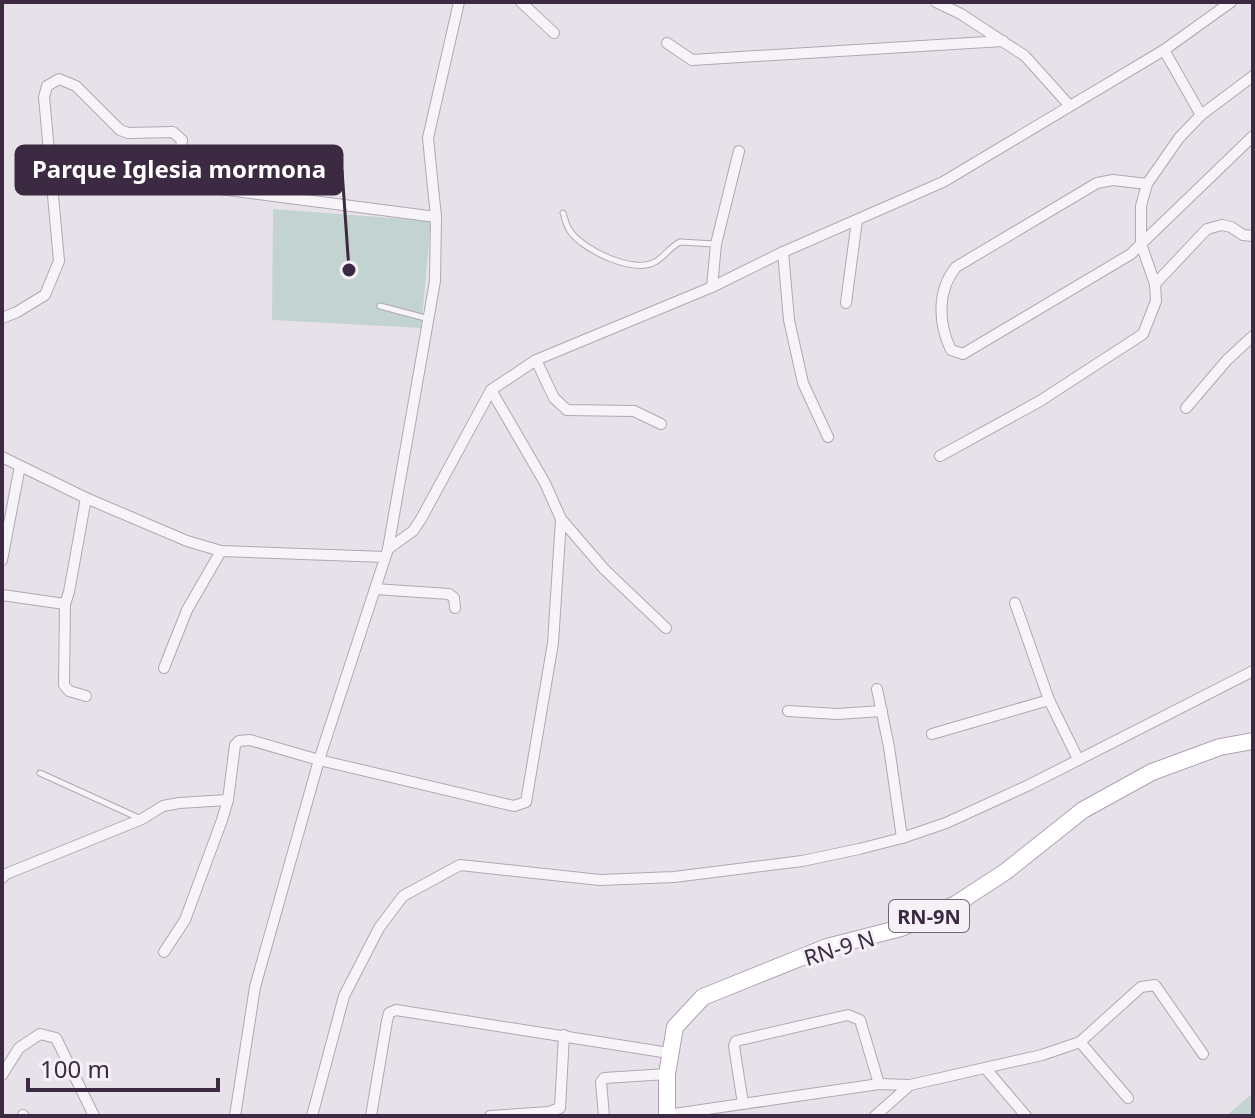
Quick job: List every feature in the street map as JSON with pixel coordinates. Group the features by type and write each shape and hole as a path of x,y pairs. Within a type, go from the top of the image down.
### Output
{"main road":[{"name":"RN-9 N","path":"667,1115 667,1074 675,1027 703,997 827,947 901,928 956,904 1005,872 1083,810 1152,772 1220,747 1253,741"}],"street":[{"path":"235,1116 255,987 319,760 386,553 430,319 435,281 436,217 428,138 459,2"},
{"path":"521,2 554,33"},
{"path":"936,2 1025,56 1069,105"},
{"path":"2,457 86,498 187,541 221,551 386,553 413,531 421,519 491,390 536,360 712,287 783,252 943,182 1164,50 1231,2"},
{"path":"667,43 692,60 1003,41"},
{"path":"1164,50 1201,115"},
{"path":"940,456 1040,401 1143,334 1156,301 1155,284 1141,244 1141,206 1147,184 1179,138 1201,115 1253,76"},
{"path":"2,318 45,295 59,261 44,97 47,86 59,79 76,86 120,130 128,133 179,134 182,140 177,175 182,184 436,217"},
{"path":"1147,184 1113,180 1097,183 956,267 946,279 941,319 951,350 963,354 975,348 1131,254 1253,136"},
{"path":"712,287 716,244 739,151"},
{"path":"846,303 857,220"},
{"path":"1155,284 1207,229 1222,225 1243,235 1253,236"},
{"path":"783,252 789,320 803,383 828,437"},
{"path":"1186,408 1227,360 1253,336"},
{"path":"536,360 554,398 567,410 634,411 661,424"},
{"path":"491,390 545,483 561,519 604,569 666,628"},
{"path":"2,560 20,466"},
{"path":"86,498 65,604 64,685 69,691 86,696"},
{"path":"164,952 185,920 228,800 232,757 239,741 250,740 319,760 514,806 526,802 553,643 561,519"},
{"path":"164,668 187,610 221,551"},
{"path":"375,589 449,594 454,598 455,608"},
{"path":"2,595 65,604"},
{"path":"1015,603 1049,700 1078,759"},
{"path":"312,1116 344,996 379,928 403,896 460,865 600,880 674,877 802,861 902,838 960,817 1253,671"},
{"path":"877,689 902,838"},
{"path":"932,734 1049,700"},
{"path":"788,711 837,714 882,711"},
{"path":"2,878 142,819 163,806 228,800"},
{"path":"667,1115 879,1084 910,1085 1042,1055 1080,1042 1147,984 1155,985 1203,1054"},
{"path":"371,1116 387,1021 389,1013 396,1010 669,1053"},
{"path":"743,1104 734,1046 736,1041 848,1015 860,1020 879,1084"},
{"path":"2,1075 19,1048 29,1041 40,1034 56,1038 94,1116"},
{"path":"490,1116 549,1112 560,1108 564,1035"},
{"path":"1080,1042 1128,1098"},
{"path":"986,1069 1026,1116"},
{"path":"604,1116 601,1082 604,1078 667,1074"},
{"path":"875,1116 910,1085"}],"lane":[{"path":"563,213 571,233 600,255 617,261 643,265 654,262 680,242 716,244"},
{"path":"380,306 430,319"},
{"path":"40,773 142,819"}],"shaded area":[{"path":"273,209 431,221 421,328 272,320"},
{"path":"1253,1093 1253,1116 1226,1116"}],"place":[{"name":"Parque Iglesia mormona","path":"349,270"}]}
